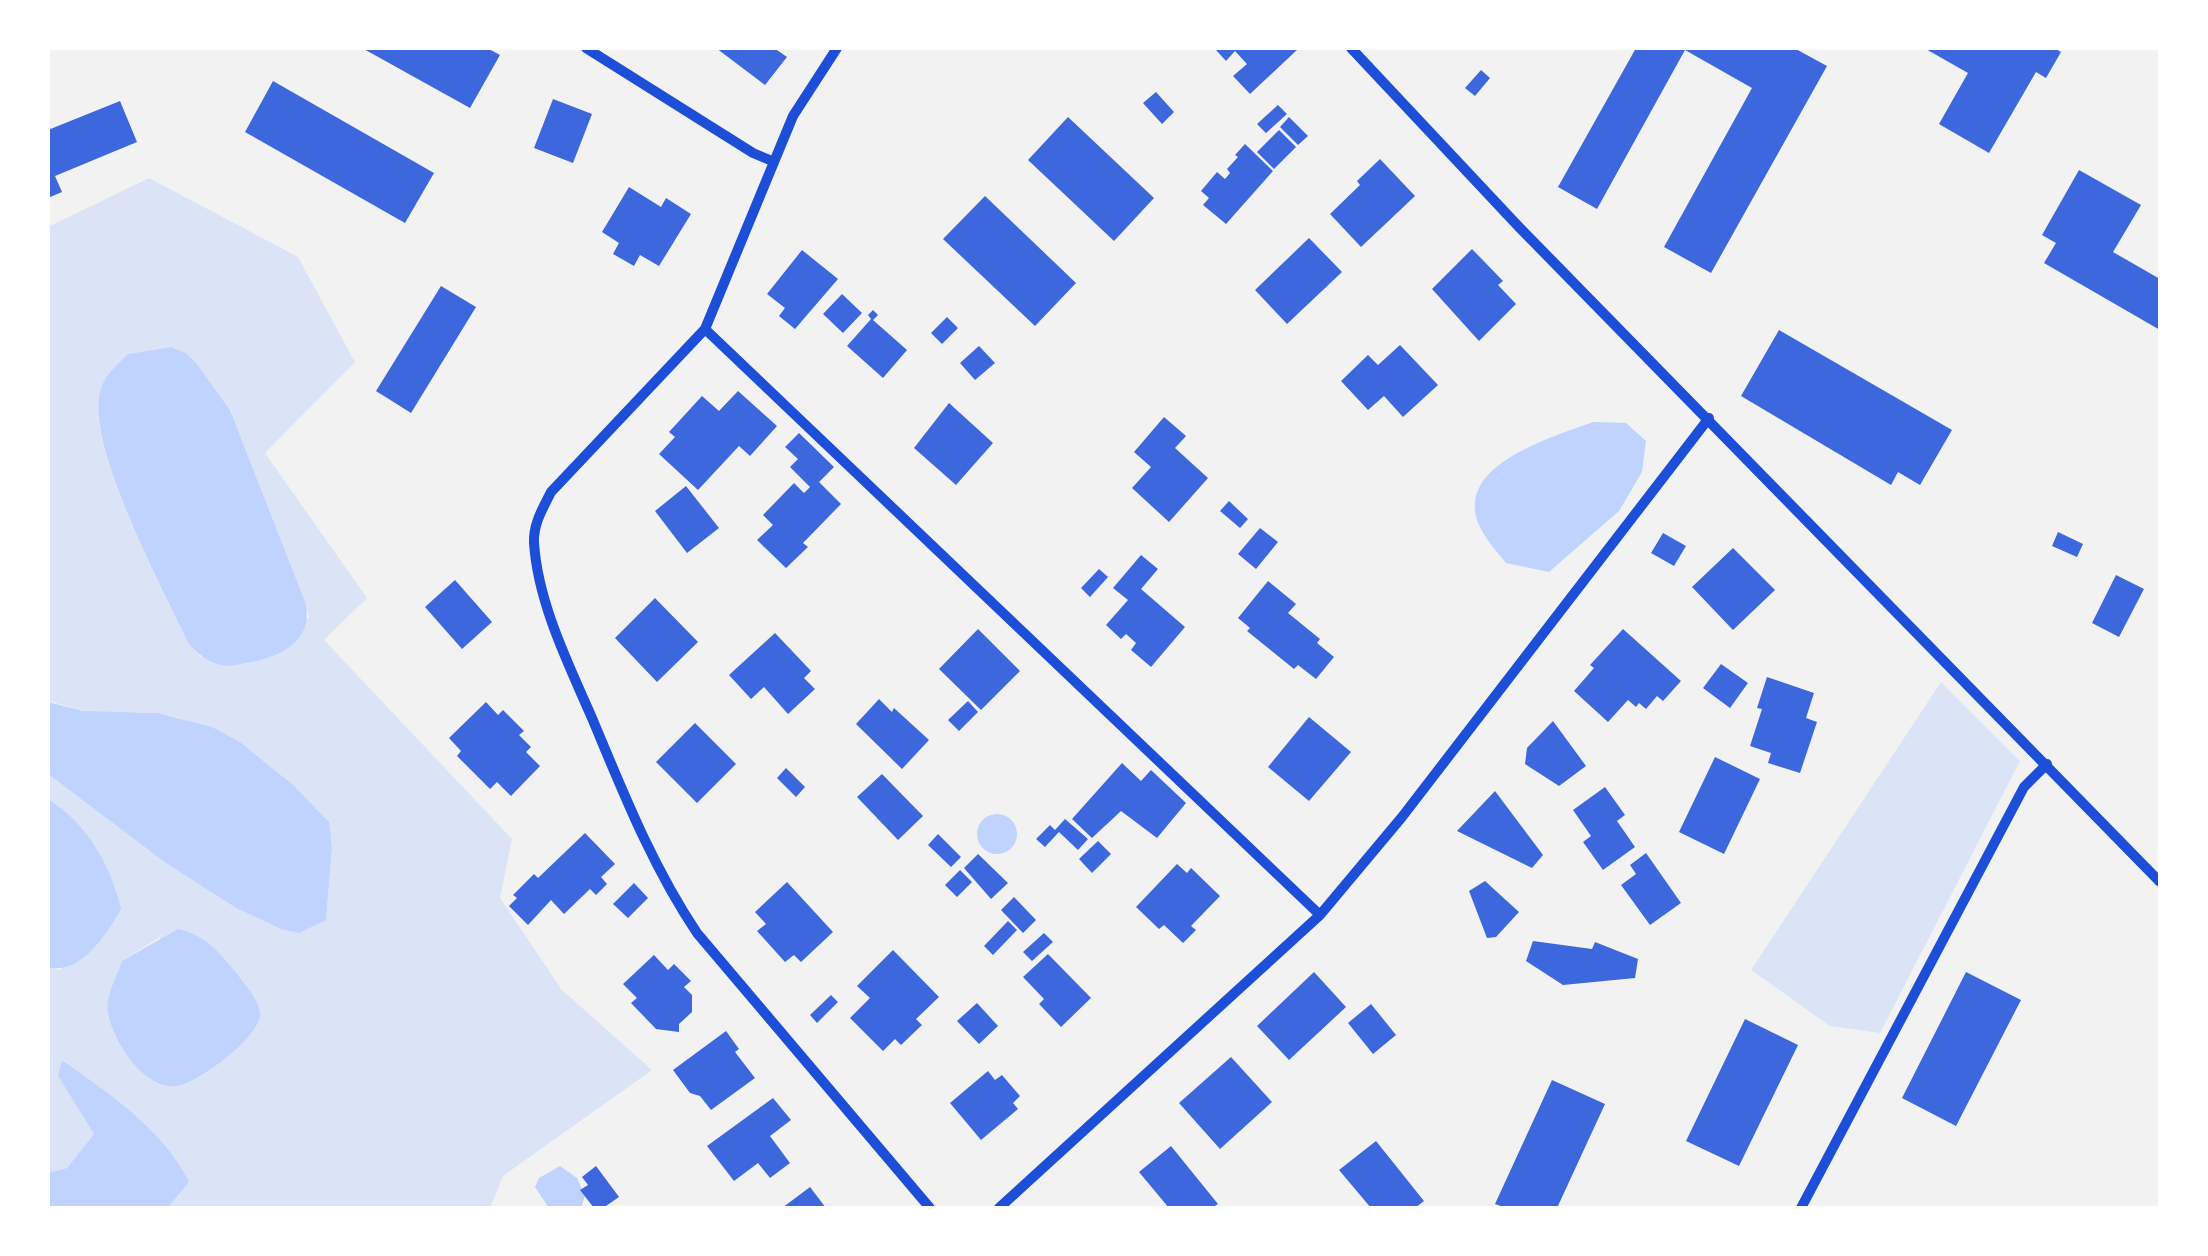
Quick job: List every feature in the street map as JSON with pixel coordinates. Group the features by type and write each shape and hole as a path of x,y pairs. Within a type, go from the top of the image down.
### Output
{"street":[{"path":"586,48 753,153 772,161"},
{"path":"836,48 793,116 772,161 705,329 552,492 539,515 534,540 546,602 642,838 672,896 696,933 930,1208"},
{"path":"1351,48 1518,226 2160,882"},
{"path":"705,329 1320,915"},
{"path":"998,1208 1320,915 1402,818 1709,418"},
{"path":"1801,1208 2024,787 2047,764"}],"shaded area":[{"path":"149,178 298,257 355,362 265,453 367,598 324,640 512,839 500,898 562,990 652,1070 503,1176 490,1208 167,1208 188,1182 63,1060 58,1076 94,1134 67,1168 48,1173 48,967 60,970 117,891 81,828 48,799 48,774 167,863 236,908 281,929 326,920 332,848 328,822 272,767 229,738 181,718 155,713 93,712 48,702 48,227","holes":["171,347 186,353 197,364 230,410 309,618 201,657 188,643 127,512 102,437 98,406 105,379 128,354","160,937 178,1086 159,1083 143,1071 123,1045 116,1020 122,961"]},
{"path":"1941,682 2020,761 1880,1033 1830,1026 1751,970"}],"water":[{"path":"171,347 186,353 197,364 230,410 306,604 307,618 298,638 269,657 224,666 199,654 188,643 112,474 98,406 103,383 128,354"},
{"path":"1593,422 1626,423 1646,441 1642,472 1619,511 1549,572 1506,563 1482,531 1475,509 1479,489 1508,458"},
{"path":"48,702 83,711 158,713 212,727 240,742 292,784 329,822 332,848 326,920 299,933 236,908 166,863 48,774"},
{"path":"48,799 74,820 95,846 121,909 91,951 60,968 48,967"},
{"path":"997,814 1011,820 1017,834 1011,848 997,854 983,848 977,834 983,820"},
{"path":"178,929 196,935 218,952 251,993 260,1013 251,1034 227,1057 199,1077 177,1086 153,1080 132,1062 116,1037 108,1007 122,961"},
{"path":"62,1060 133,1114 178,1163 189,1182 167,1208 48,1208 48,1173 67,1168 94,1134 58,1076"},
{"path":"560,1166 577,1178 585,1196 581,1208 549,1208 535,1187 539,1178"}],"building":[{"path":"362,48 487,48 500,55 470,108"},
{"path":"716,48 774,48 787,57 765,85"},
{"path":"1636,48 1794,48 1827,66 1711,273 1664,247 1752,88 1685,50 1597,209 1558,187"},
{"path":"1924,48 2054,48 2061,52 2046,78 2036,72 1989,153 1939,124 1968,73"},
{"path":"1216,50 1297,50 1250,94 1233,76 1247,64 1235,51 1226,61"},
{"path":"1481,70 1490,78 1475,96 1465,88"},
{"path":"273,81 434,173 405,223 245,132"},
{"path":"1156,92 1174,112 1162,124 1143,103"},
{"path":"553,99 592,114 573,163 534,148"},
{"path":"120,101 137,142 55,176 62,192 48,198 48,130"},
{"path":"1278,105 1287,114 1266,133 1257,124"},
{"path":"1068,117 1154,198 1114,241 1028,160"},
{"path":"1289,117 1308,136 1298,145 1280,127"},
{"path":"1279,130 1296,147 1274,169 1257,152"},
{"path":"1245,144 1273,171 1226,224 1203,205 1209,198 1201,191 1217,172 1225,179 1230,173 1227,169 1238,157 1235,155"},
{"path":"1380,159 1415,196 1361,247 1330,214"},
{"path":"2079,170 2141,205 2113,252 2160,279 2160,330 2044,263 2056,243 2042,235"},
{"path":"629,187 661,207 666,198 691,214 659,266 640,255 634,266 613,254 619,243 602,232"},
{"path":"985,196 1076,283 1035,326 943,239"},
{"path":"1309,238 1342,272 1287,324 1255,290"},
{"path":"1472,249 1503,281 1498,285 1516,304 1479,341 1432,289"},
{"path":"802,250 838,279 795,329 779,316 785,308 767,294"},
{"path":"441,286 476,307 411,413 376,391"},
{"path":"842,294 862,313 843,333 823,314"},
{"path":"873,310 878,315 873,320 907,350 883,378 847,346 871,319 868,315"},
{"path":"947,317 958,328 942,344 931,333"},
{"path":"1779,330 1952,430 1920,485 1898,472 1891,485 1741,396"},
{"path":"1400,345 1438,385 1403,417 1384,396 1368,410 1341,381 1368,355 1378,365"},
{"path":"979,346 995,363 975,380 960,363"},
{"path":"738,391 777,426 750,456 739,446 698,490 659,454 675,437 669,432 702,396 719,411"},
{"path":"949,403 993,443 956,485 914,448"},
{"path":"1164,417 1186,436 1175,448 1208,478 1169,522 1132,488 1151,467 1134,452"},
{"path":"799,433 834,467 819,482 841,504 803,543 808,547 786,568 757,540 773,525 763,515 794,483 804,493 810,487 790,467 798,459 785,447"},
{"path":"686,486 719,528 687,553 655,511"},
{"path":"1229,501 1248,519 1240,528 1220,511"},
{"path":"1260,528 1278,542 1256,569 1238,554"},
{"path":"2058,532 2083,544 2077,557 2052,546"},
{"path":"1663,533 1686,546 1674,566 1651,553"},
{"path":"1733,548 1775,590 1733,630 1692,587"},
{"path":"1141,555 1158,569 1141,589 1185,627 1151,667 1131,650 1136,643 1126,634 1121,639 1106,625 1128,600 1113,588"},
{"path":"1099,569 1108,577 1090,597 1081,588"},
{"path":"2116,575 2144,589 2119,637 2092,623"},
{"path":"455,580 492,622 462,649 425,607"},
{"path":"1268,581 1296,604 1288,613 1320,639 1317,643 1334,657 1316,679 1298,665 1294,669 1247,631 1250,628 1238,618"},
{"path":"655,598 698,642 657,682 615,638"},
{"path":"978,629 1020,671 981,710 939,669"},
{"path":"1623,629 1681,681 1663,701 1657,696 1646,709 1628,700 1608,722 1574,691 1594,668 1590,665"},
{"path":"775,633 811,671 804,678 815,689 788,714 764,687 751,699 729,675"},
{"path":"1721,664 1748,683 1730,708 1703,688"},
{"path":"1767,677 1814,693 1806,718 1817,722 1800,773 1768,763 1771,753 1750,746"},
{"path":"879,699 929,740 902,769 856,724"},
{"path":"968,701 978,712 959,731 948,720"},
{"path":"486,702 498,715 503,710 524,731 519,735 531,747 526,752 540,766 511,796 497,782 490,789 457,756 461,751 449,738"},
{"path":"1309,717 1351,752 1309,801 1268,767"},
{"path":"1553,721 1586,766 1559,786 1525,764 1527,748"},
{"path":"695,723 736,764 697,803 656,762"},
{"path":"1715,757 1760,779 1724,854 1679,832"},
{"path":"1122,763 1141,781 1151,770 1186,803 1157,838 1121,811 1092,838 1072,819"},
{"path":"786,768 805,787 796,797 777,778"},
{"path":"882,774 923,816 898,840 857,797"},
{"path":"1605,787 1625,815 1617,821 1635,847 1603,870 1583,842 1591,836 1573,810"},
{"path":"1495,791 1543,855 1532,868 1457,831"},
{"path":"1065,819 1088,839 1078,850 1059,832 1045,847 1036,839 1050,825 1055,830"},
{"path":"585,833 615,864 601,877 607,884 596,895 590,889 564,914 551,900 528,925 509,906 517,898 513,895 534,874 538,878"},
{"path":"938,834 961,857 951,867 928,845"},
{"path":"1098,841 1111,854 1092,873 1079,859"},
{"path":"1646,853 1681,903 1650,925 1621,885 1636,874 1630,865"},
{"path":"978,854 1008,883 991,899 964,868"},
{"path":"1177,864 1187,873 1191,868 1220,896 1191,926 1196,930 1183,943 1164,925 1159,929 1136,907"},
{"path":"960,870 972,882 957,897 945,885"},
{"path":"1485,881 1519,912 1496,937 1487,938 1469,891"},
{"path":"787,882 833,932 801,962 794,955 785,962 757,931 766,924 755,912"},
{"path":"634,883 648,898 628,918 613,904"},
{"path":"1014,897 1036,920 1023,933 1001,910"},
{"path":"1008,921 1017,930 993,955 984,946"},
{"path":"1044,933 1053,942 1032,961 1023,952"},
{"path":"1533,941 1592,949 1595,942 1638,959 1635,978 1563,985 1526,961"},
{"path":"893,950 939,997 916,1019 922,1025 901,1045 895,1039 883,1051 850,1018 870,998 857,986"},
{"path":"1048,954 1091,998 1061,1027 1039,1004 1044,999 1023,977"},
{"path":"654,955 668,970 674,964 691,981 684,987 692,995 692,1012 679,1024 679,1032 656,1029 631,1003 637,998 623,984"},
{"path":"1314,972 1346,1007 1289,1060 1257,1026"},
{"path":"1966,972 2021,1000 1956,1126 1902,1098"},
{"path":"831,995 838,1002 817,1023 810,1015"},
{"path":"977,1003 998,1026 979,1044 957,1021"},
{"path":"1371,1004 1396,1035 1373,1054 1348,1023"},
{"path":"1745,1019 1798,1045 1739,1166 1686,1141"},
{"path":"726,1031 739,1049 735,1052 755,1078 711,1110 700,1096 690,1093 673,1070"},
{"path":"1231,1057 1272,1102 1220,1149 1179,1103"},
{"path":"988,1071 995,1080 1002,1075 1020,1096 1013,1103 1018,1109 981,1140 950,1103"},
{"path":"1552,1080 1605,1104 1557,1208 1506,1208 1495,1204"},
{"path":"773,1098 791,1120 770,1136 790,1163 770,1178 758,1163 734,1181 707,1146"},
{"path":"1376,1141 1424,1201 1415,1208 1371,1208 1339,1170"},
{"path":"1171,1146 1218,1204 1212,1208 1169,1208 1139,1172"},
{"path":"596,1166 619,1197 603,1208 594,1208 580,1190 588,1185 582,1177"},
{"path":"810,1187 826,1208 782,1208"}]}
